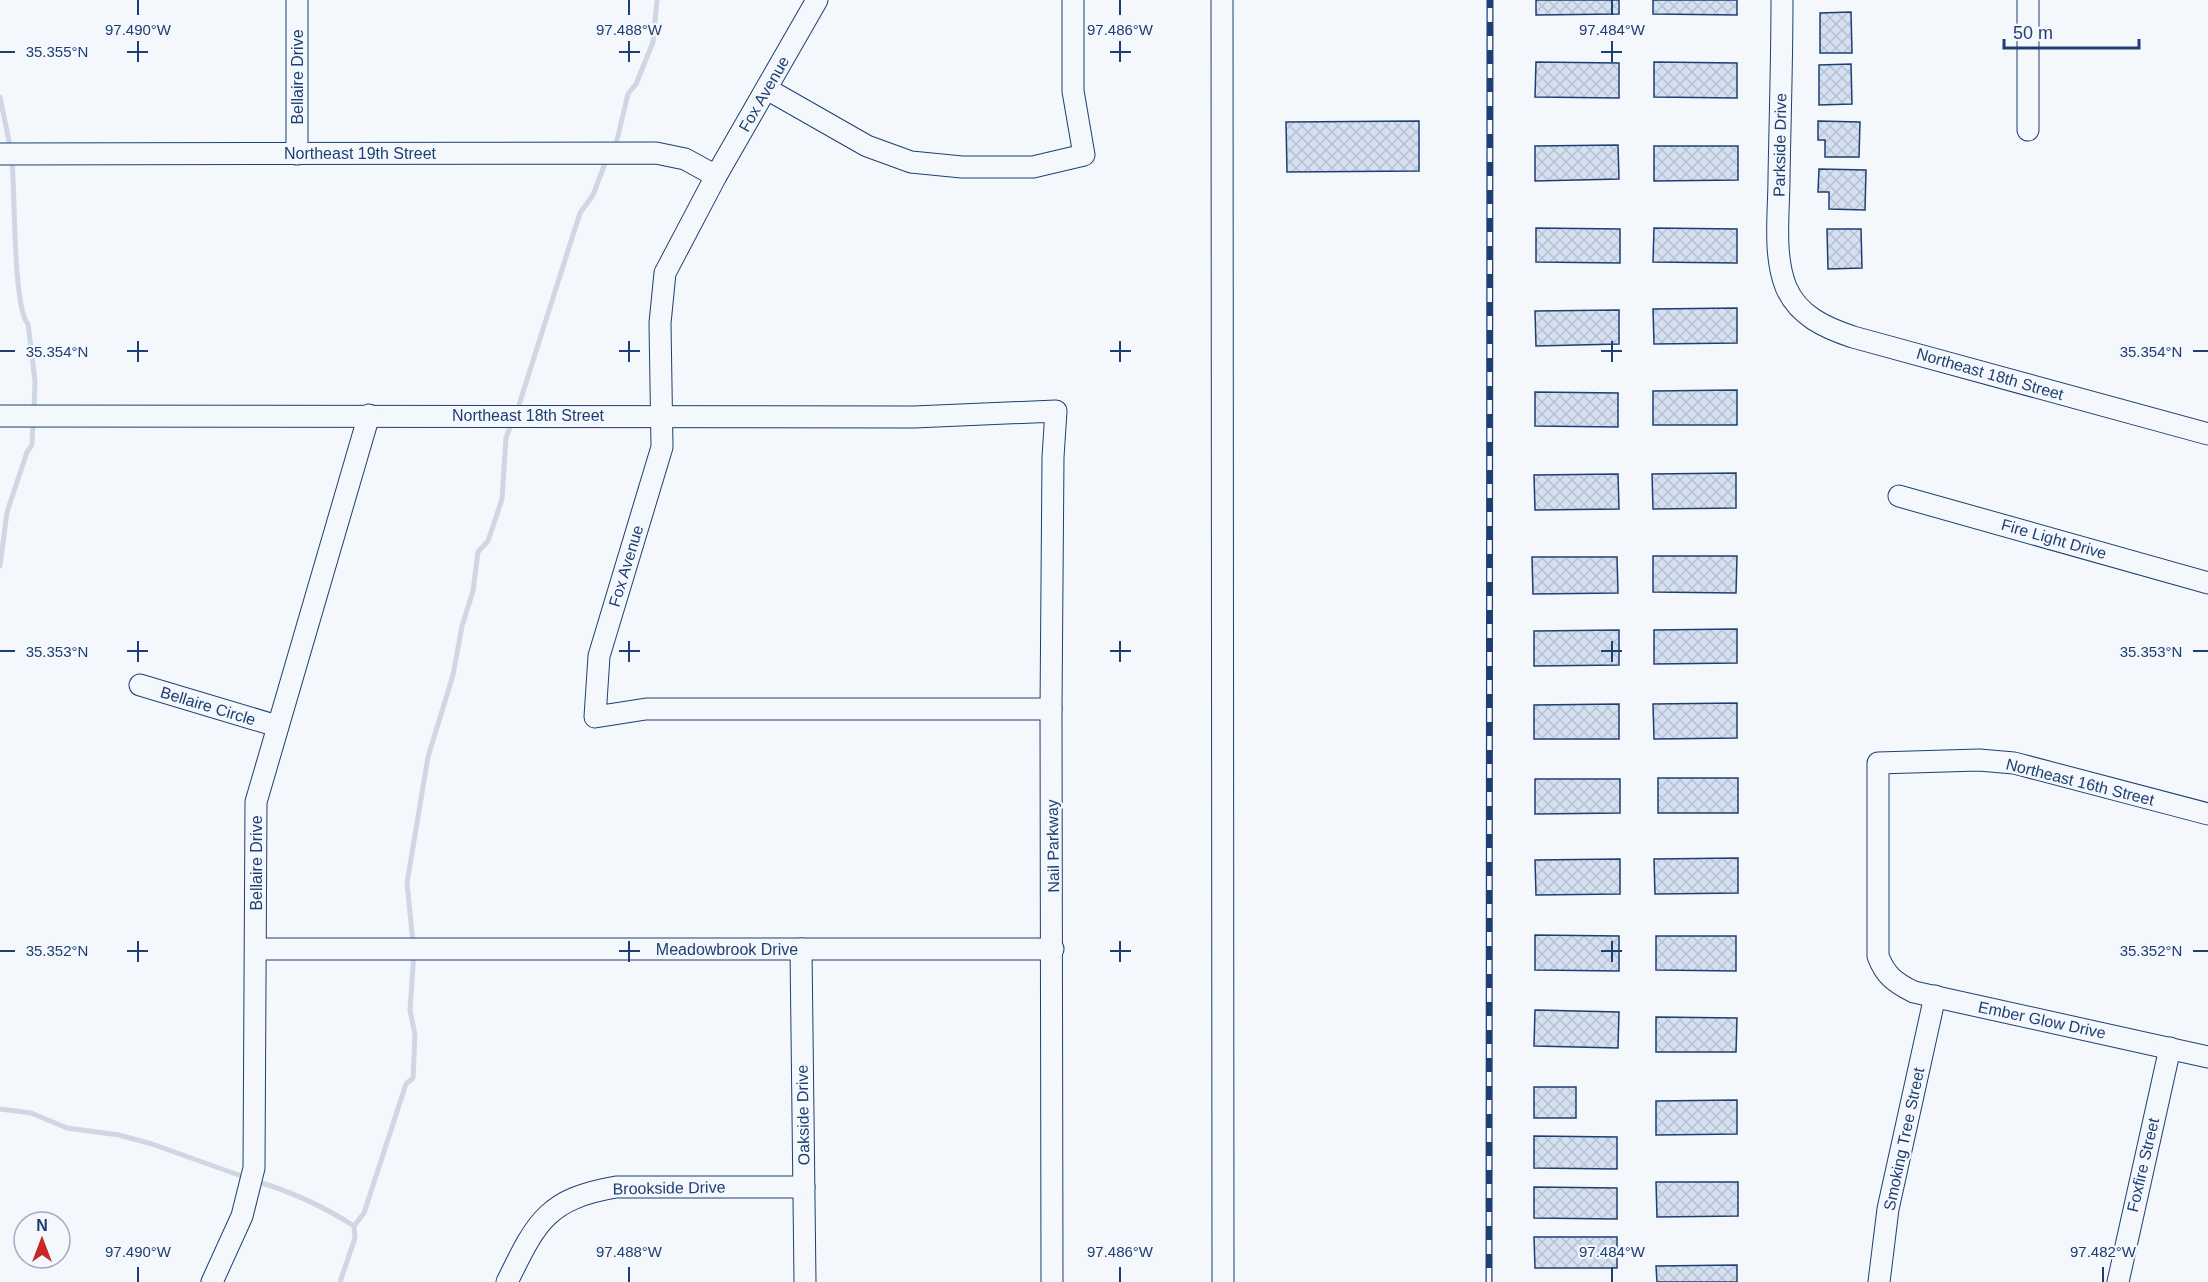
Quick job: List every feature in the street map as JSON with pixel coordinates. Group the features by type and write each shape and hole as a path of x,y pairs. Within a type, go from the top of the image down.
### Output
{"street":[{"name":"Bellaire Drive","path":"297,0 297,154"},
{"name":"Fox Avenue","path":"817,0 716,176 665,273 660,323 663,414 660,455 599,656 595,717 646,709 1051,710"},
{"path":"767,89 867,146 911,162 962,166 1033,166 1084,154 1073,91 1073,0"},
{"path":"1222,0 1223,1282"},
{"name":"Parkside Drive","path":"1782,0 1779,224 1780,263 1787,288"},
{"path":"2028,0 2028,130"},
{"name":"Northeast 19th Street","path":"1,154 670,154 716,176"},
{"name":"Northeast 18th Street","path":"1787,288 1807,315 1821,324 1853,337 2208,434"},
{"name":"Northeast 18th Street","path":"10,416 663,414 914,417 1056,411"},
{"name":"Nail Parkway","path":"1052,1282 1051,710 1053,457 1056,411"},
{"name":"Bellaire Drive","path":"212,1282 232,1240 249,1192 255,1151 255,815 277,726 369,415"},
{"name":"Fire Light Drive","path":"1899,496 2208,583"},
{"name":"Bellaire Circle","path":"140,685 277,726"},
{"name":"Northeast 16th Street","path":"1883,970 1878,956 1878,764 1959,760 2014,763 2208,814"},
{"name":"Meadowbrook Drive","path":"256,949 1053,949"},
{"name":"Oakside Drive","path":"801,949 805,1282"},
{"name":"Ember Glow Drive","path":"1883,970 1900,986 1914,992 2208,1057"},
{"name":"Smoking Tree Street","path":"1879,1282 1888,1209 1935,996"},
{"name":"Foxfire Street","path":"2118,1282 2170,1048"},
{"name":"Brookside Drive","path":"507,1282 534,1230 556,1206 585,1192 615,1187 804,1187"}],"building":[{"path":"1536,0 1619,0 1619,14 1536,15"},
{"path":"1653,0 1737,0 1737,15 1653,14"},
{"path":"1851,12 1852,53 1820,53 1820,13"},
{"path":"1536,62 1619,63 1619,98 1535,97"},
{"path":"1654,62 1737,63 1737,98 1654,97"},
{"path":"1851,64 1852,104 1819,105 1819,65"},
{"path":"1419,121 1419,171 1287,172 1286,122"},
{"path":"1818,121 1860,122 1859,157 1825,157 1825,140 1818,140"},
{"path":"1618,145 1619,179 1535,181 1535,146"},
{"path":"1654,146 1738,146 1738,180 1654,181"},
{"path":"1819,169 1866,170 1865,210 1829,209 1829,192 1818,192"},
{"path":"1536,228 1620,229 1620,263 1536,262"},
{"path":"1654,228 1737,229 1737,263 1653,262"},
{"path":"1827,229 1861,229 1862,268 1828,269"},
{"path":"1737,308 1737,343 1654,344 1653,309"},
{"path":"1619,310 1619,344 1536,346 1535,311"},
{"path":"1737,390 1737,425 1653,425 1653,391"},
{"path":"1535,392 1618,393 1618,427 1535,426"},
{"path":"1736,473 1736,508 1653,509 1652,474"},
{"path":"1618,474 1619,509 1535,510 1534,475"},
{"path":"1653,556 1737,556 1736,593 1653,592"},
{"path":"1532,557 1617,557 1618,593 1533,594"},
{"path":"1737,629 1737,663 1654,664 1654,630"},
{"path":"1619,630 1619,665 1534,666 1534,631"},
{"path":"1737,703 1737,738 1654,739 1653,704"},
{"path":"1619,704 1619,739 1534,739 1534,705"},
{"path":"1658,778 1738,778 1738,813 1658,813"},
{"path":"1535,779 1620,779 1620,813 1535,814"},
{"path":"1738,858 1738,893 1655,894 1654,859"},
{"path":"1620,859 1620,894 1536,895 1535,860"},
{"path":"1535,935 1619,936 1619,971 1535,970"},
{"path":"1656,936 1736,936 1736,971 1656,970"},
{"path":"1535,1010 1619,1012 1618,1048 1534,1046"},
{"path":"1656,1017 1737,1018 1736,1052 1656,1052"},
{"path":"1534,1087 1576,1087 1576,1118 1534,1118"},
{"path":"1737,1100 1737,1134 1656,1135 1656,1101"},
{"path":"1534,1136 1617,1137 1617,1169 1534,1168"},
{"path":"1656,1182 1738,1182 1738,1216 1657,1217"},
{"path":"1534,1187 1617,1188 1617,1219 1534,1218"},
{"path":"1534,1237 1617,1237 1617,1268 1535,1268"},
{"path":"1737,1265 1737,1282 1657,1282 1656,1266"}],"waterway":[{"path":"613,148 616,144 628,94 636,84 653,42 657,0"},
{"path":"0,97 11,151"},
{"path":"517,411 580,213 593,195 607,158"},
{"path":"12,160 17,273 23,314 28,324 35,381 34,411"},
{"path":"0,566 7,512 27,452 32,445 33,420"},
{"path":"413,943 407,883 428,757 453,675 462,626 473,591 478,552 488,541 502,499 506,438 512,422"},
{"path":"340,1282 355,1238 354,1226 364,1213 406,1084 413,1078 415,1035 410,1010 414,952"},
{"path":"0,1109 31,1113 67,1128 119,1135 152,1144 247,1178"},
{"path":"255,1181 306,1200 354,1226"}],"railway":[{"path":"1489,1282 1490,0"}]}
